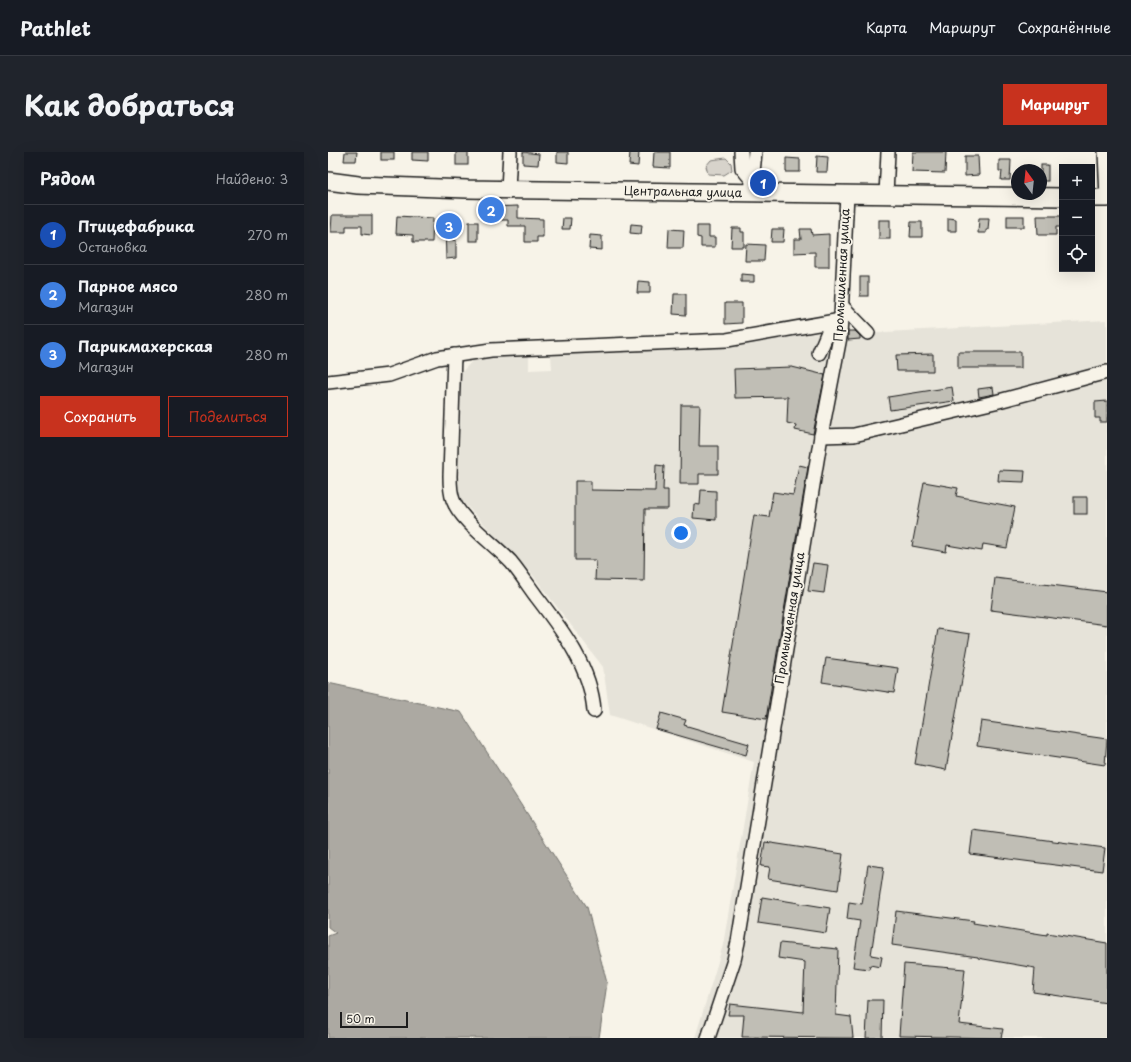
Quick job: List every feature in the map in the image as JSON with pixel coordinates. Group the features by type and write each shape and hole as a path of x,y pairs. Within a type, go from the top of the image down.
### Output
{"main road":[{"name":"Центральная улица","path":"328,181 358,185 508,189 752,187 847,194 1059,197"},
{"path":"1095,198 1107,198"}],"street":[{"path":"508,189 510,152"},
{"path":"741,152 742,168 752,187"},
{"path":"752,187 755,152"},
{"path":"886,194 888,152"},
{"path":"886,173 897,152"},
{"path":"1105,152 1107,198"},
{"name":"Промышленная улица","path":"708,1038 734,960 738,942 821,436 840,338 837,321 842,306 847,194"},
{"path":"842,306 868,333"},
{"path":"328,382 389,375 426,362 454,355 491,350 688,346 837,321"},
{"path":"819,353 837,321"},
{"path":"454,355 450,476 450,490 453,501 462,514 511,563 561,629 580,660 593,696 594,711"},
{"path":"821,436 854,435 995,402 1107,372"}],"shaded area":[{"path":"726,158 731,163 732,170 724,175 708,174 706,166 711,160"},
{"path":"1107,320 1107,1038 695,1038 723,945 754,762 610,715 603,667 531,573 458,497 461,373 475,358 529,356 529,370 552,369 551,354 703,349 790,336 846,331 868,333"},
{"path":"328,683 461,712 587,907 607,983 599,1038 328,1038 328,936 336,933 328,927"}],"building":[{"path":"345,152 357,152 356,161 344,161"},
{"path":"381,152 394,152 394,160 381,160"},
{"path":"412,152 428,152 428,161 412,160"},
{"path":"456,152 468,152 468,165 456,165"},
{"path":"523,152 539,154 538,165 523,164"},
{"path":"557,152 568,152 568,163 557,162"},
{"path":"630,152 639,152 638,166 629,165"},
{"path":"654,152 670,152 670,168 653,167"},
{"path":"913,152 946,152 945,173 912,172"},
{"path":"817,156 828,157 827,172 816,172"},
{"path":"965,156 978,156 979,175 965,176"},
{"path":"786,158 800,159 800,172 786,172"},
{"path":"999,160 1011,160 1010,180 1001,180 1002,171 999,171"},
{"path":"1047,165 1048,165 1047,181"},
{"path":"518,206 518,218 543,219 543,237 537,237 537,242 525,242 525,226 508,226 508,220 488,220 487,207"},
{"path":"332,215 372,215 372,235 362,234 362,226 346,226 346,232 331,232"},
{"path":"397,216 433,218 432,242 413,242 413,235 396,234"},
{"path":"1007,216 1024,216 1024,227 1007,227"},
{"path":"1037,216 1059,216 1059,227 1056,227 1056,235 1038,235"},
{"path":"563,218 571,218 570,229 562,229"},
{"path":"948,218 956,219 956,231 948,231"},
{"path":"979,218 989,218 988,230 986,230 986,233 978,233"},
{"path":"879,220 890,220 890,239 879,239"},
{"path":"445,221 452,222 452,240 456,240 456,258 446,259"},
{"path":"469,222 478,222 478,241 469,241"},
{"path":"911,222 922,222 922,237 910,237"},
{"path":"631,224 642,225 641,234 630,233"},
{"path":"697,226 709,226 709,237 715,237 715,247 701,247 701,238 697,237"},
{"path":"732,228 741,228 741,232 744,232 744,247 731,247"},
{"path":"669,229 684,230 683,248 668,248"},
{"path":"772,229 784,229 783,242 771,242"},
{"path":"800,229 811,229 812,235 829,234 829,267 815,267 815,252 794,253 794,239 801,239"},
{"path":"590,235 602,236 602,250 589,249"},
{"path":"746,244 765,245 764,261 745,261"},
{"path":"741,274 754,275 754,282 741,282"},
{"path":"860,277 868,277 868,296 860,296"},
{"path":"638,281 650,282 650,293 637,293"},
{"path":"674,294 686,294 686,315 673,314"},
{"path":"725,303 742,303 742,323 725,324"},
{"path":"848,331 855,331 860,336 860,339 848,340"},
{"path":"958,352 1021,352 1021,368 958,368"},
{"path":"933,354 933,371 897,371 896,355"},
{"path":"792,367 825,375 813,434 795,430 796,425 787,423 788,397 735,398 734,369"},
{"path":"952,387 954,401 890,410 888,397"},
{"path":"993,387 994,394 979,397 978,389"},
{"path":"1107,401 1107,422 1100,422 1100,418 1095,418 1095,402"},
{"path":"681,405 700,405 699,446 718,446 718,474 699,474 699,484 680,484"},
{"path":"656,465 664,466 663,490 668,490 668,509 645,509 644,581 595,580 596,560 575,560 575,481 591,481 591,490 655,491"},
{"path":"799,465 808,467 766,719 722,712 754,515 769,517 773,492 793,495"},
{"path":"999,470 1025,471 1024,482 998,481"},
{"path":"924,482 958,488 956,496 1015,507 1007,548 983,544 982,551 947,545 946,552 912,546"},
{"path":"701,490 716,491 716,520 693,518 694,504 700,505"},
{"path":"1074,497 1087,497 1087,514 1074,514"},
{"path":"813,563 828,565 824,593 808,591"},
{"path":"995,578 1107,592 1107,625 991,610"},
{"path":"938,629 970,634 946,770 915,764"},
{"path":"826,658 898,668 894,693 822,682"},
{"path":"661,713 686,720 684,725 749,744 746,755 656,729"},
{"path":"981,721 1107,739 1105,765 977,746"},
{"path":"973,830 1105,848 1102,871 970,854"},
{"path":"765,842 843,854 838,890 768,879 770,867 761,866"},
{"path":"868,865 884,867 871,955 882,957 880,967 870,965 869,969 853,967 860,921 847,919 849,902 862,904"},
{"path":"762,897 830,908 826,933 758,923"},
{"path":"896,911 974,921 973,923 1107,943 1107,1003 1033,992 1035,968 978,957 892,945"},
{"path":"780,943 838,949 836,1015 851,1017 853,1038 742,1037 744,1015 728,1015 730,1004 803,1012 805,962 778,958"},
{"path":"904,964 965,969 959,1024 1003,1029 1001,1038 899,1036"},
{"path":"868,1000 883,1000 882,1038 866,1038"}],"place":[{"name":"Птицефабрика","path":"763,183"},
{"name":"Парное мясо","path":"491,210"},
{"name":"Парикмахерская","path":"449,226"}]}
